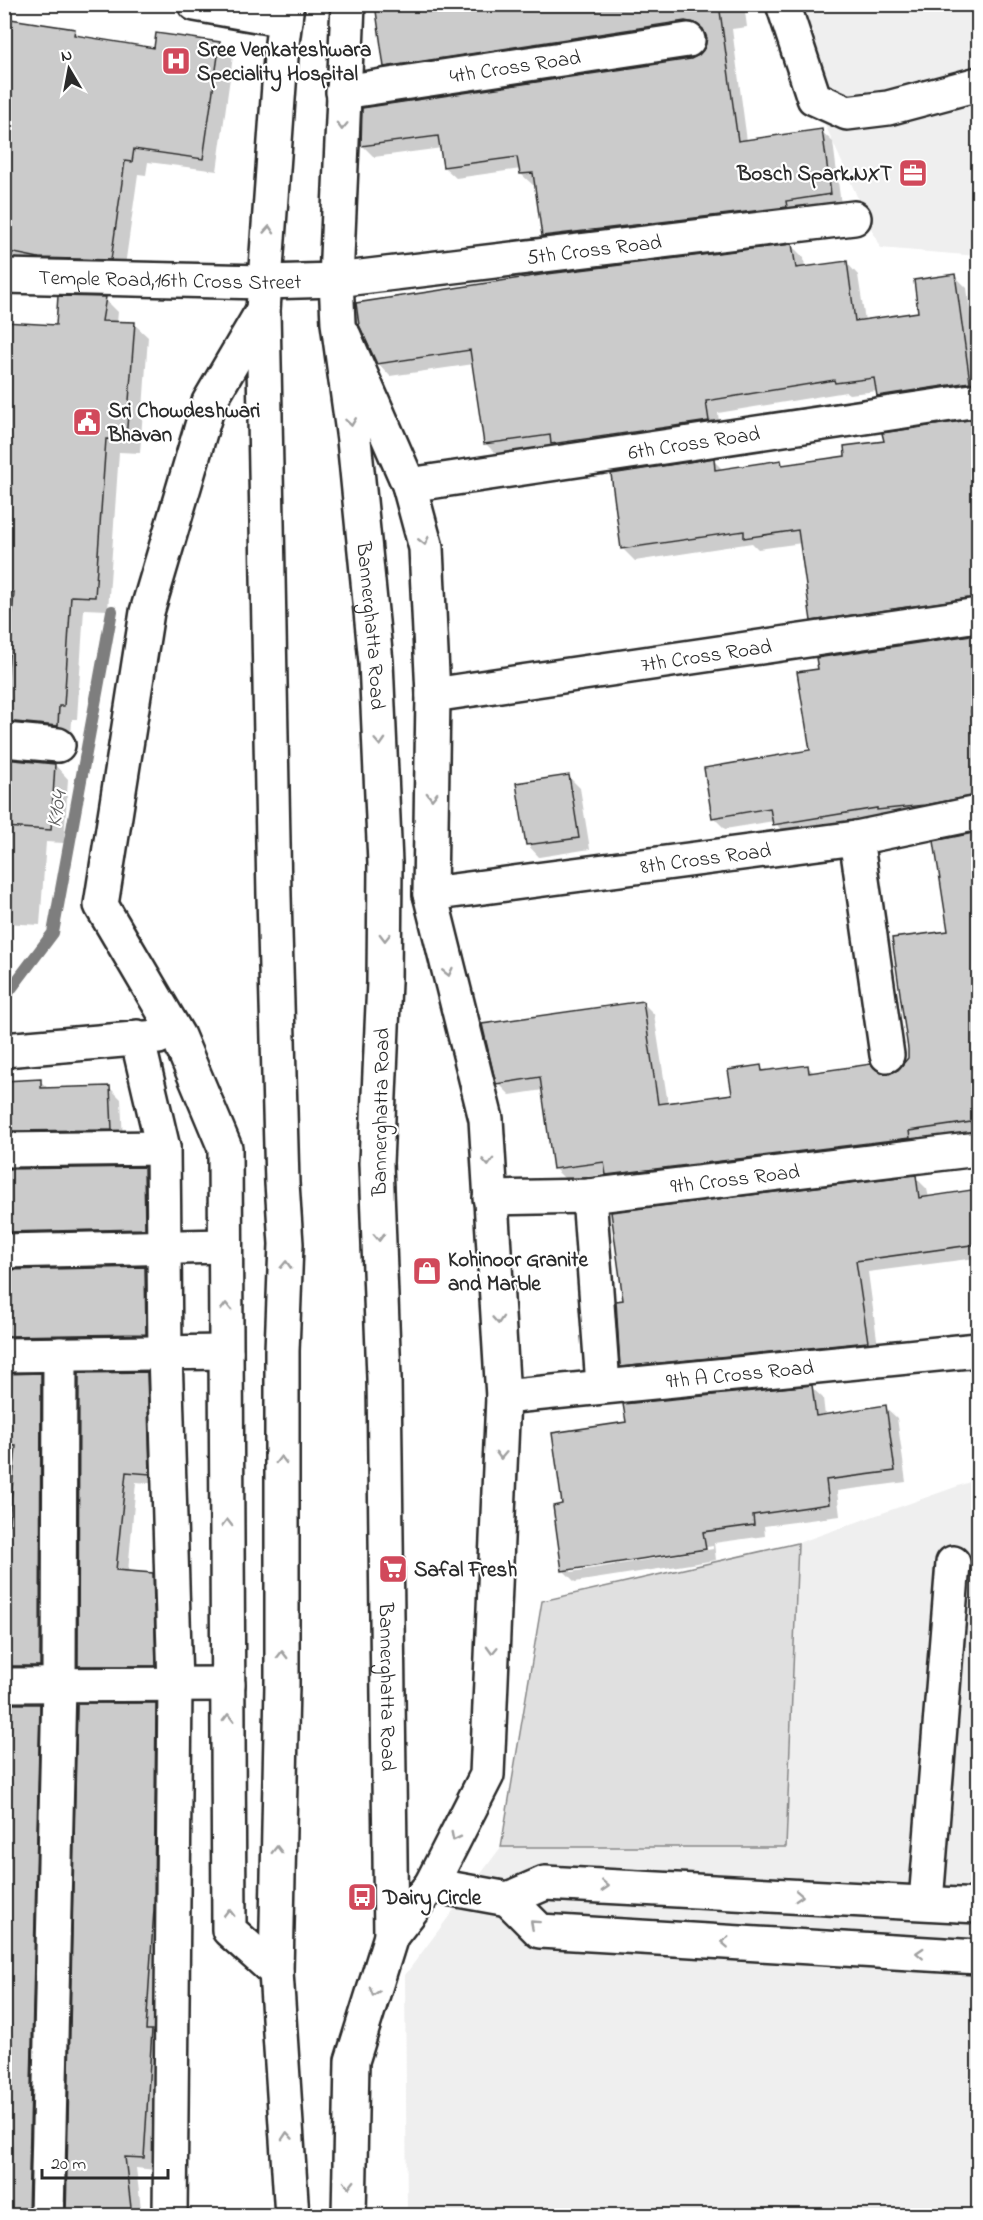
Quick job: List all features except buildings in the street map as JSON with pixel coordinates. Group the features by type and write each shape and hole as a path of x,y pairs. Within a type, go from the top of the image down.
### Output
{"street":[{"path":"195,4 286,12 264,296 274,885 282,1184 286,1244 282,1351 282,1684 276,1972 292,2216"},
{"name":"Bannerghatta Road","path":"348,4 336,280 338,323 354,440 376,662 385,863 384,982 376,1163 384,1378 391,1936 352,2061 349,2216"},
{"path":"783,4 814,99 847,112 888,108 978,84"},
{"name":"4th Cross Road","path":"343,92 688,40"},
{"name":"5th Cross Road","path":"336,280 854,218"},
{"name":"Temple Road,16th Cross Street","path":"4,276 264,296 336,280"},
{"path":"264,296 209,402 147,612 101,905 178,1036 225,1148 229,1930 276,1972"},
{"path":"338,323 409,485 426,548 433,695 430,894 486,1119 503,1397 487,1775 430,1885 391,1936"},
{"name":"6th Cross Road","path":"409,485 978,400"},
{"name":"7th Cross Road","path":"433,695 978,615"},
{"path":"4,740 58,745"},
{"name":"8th Cross Road","path":"430,894 856,838 978,813"},
{"path":"856,838 887,1055"},
{"path":"4,1050 137,1037 178,1036"},
{"path":"137,1037 163,1148 165,1353 176,1684 170,2216"},
{"path":"4,1150 163,1148"},
{"name":"9th Cross Road","path":"490,1198 589,1196 978,1149"},
{"path":"589,1196 603,1385"},
{"path":"4,1251 225,1246"},
{"name":"9th A Cross Road","path":"503,1397 603,1385 978,1350"},
{"path":"4,1355 226,1352"},
{"path":"47,2216 59,1685 60,1354"},
{"path":"926,1902 953,1563"},
{"path":"4,1685 228,1684"},
{"path":"430,1885 508,1899 545,1883 978,1906"},
{"path":"508,1899 540,1930 978,1957"}],"shaded area":[{"name":"Bosch Spark.NXT","path":"772,5 978,5 978,256 880,248"},
{"path":"978,1479 978,2215 407,2215 405,1975 501,1847 786,1847 798,1543"},
{"path":"798,1543 786,1847 501,1847 542,1601"}],"waterway":[{"name":"K104","path":"4,998 53,933 112,611"}],"place":[{"name":"Sree Venkateshwara Speciality Hospital","path":"176,61"},
{"name":"Bosch Spark.NXT","path":"913,173"},
{"name":"Sri Chowdeshwari Bhavan","path":"87,422"},
{"name":"Kohinoor Granite and Marble","path":"427,1271"},
{"name":"Safal Fresh","path":"393,1569"},
{"name":"Dairy Circle","path":"362,1897"}]}
